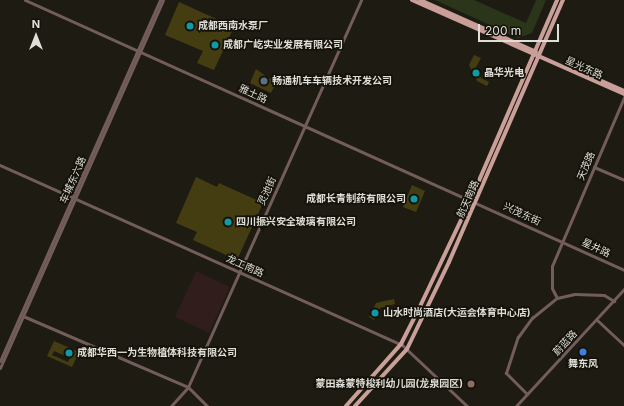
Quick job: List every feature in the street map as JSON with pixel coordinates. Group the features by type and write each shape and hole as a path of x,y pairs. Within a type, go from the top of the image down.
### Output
{"main road":[{"path":"412,0 538,54"},
{"path":"420,0 533,52"},
{"name":"航天南路","path":"346,406 401,344 471,199 533,52 557,0"},
{"name":"航天南路","path":"354,406 407,349 475,202 538,54 563,0"},
{"name":"星光东路","path":"538,54 624,91"},
{"name":"星光东路","path":"538,54 624,95"}],"street":[{"name":"雅土路","path":"25,0 475,202"},
{"name":"车城东六路","path":"0,361 160,0"},
{"name":"车城东六路","path":"139,50 163,0"},
{"name":"灵池街","path":"171,406 188,387 361,0"},
{"name":"天茂路","path":"557,298 552,288 552,266 624,95"},
{"name":"龙工南路","path":"0,165 239,273 401,344 467,406"},
{"path":"594,167 624,180"},
{"name":"车城东六路","path":"0,368 73,198"},
{"name":"兴茂东街","path":"475,202 562,241"},
{"name":"星井路","path":"562,241 624,270"},
{"name":"蔚蓝路","path":"516,406 624,289"},
{"path":"528,394 506,373 518,337 532,318 557,298 574,294 604,295 614,301"},
{"path":"23,316 188,387 207,406"},
{"path":"597,320 624,345"}],"shaded area":[{"path":"196,271 230,287 209,333 175,317"}],"green space":[{"path":"435,0 474,0 526,23 536,0 546,0 532,33 518,38"}],"building":[{"name":"成都西南水泵厂","path":"179,2 234,27 214,70 197,63 203,51 165,35"},
{"name":"晶华光电","path":"474,55 481,58 476,67 481,78 489,82 487,86 477,81 469,65"},
{"name":"畅通机车车辆技术开发公司","path":"256,69 270,79 272,76 278,78 271,93 250,83"},
{"name":"四川振兴安全玻璃有限公司","path":"196,177 217,187 219,183 263,203 237,260 193,240 197,232 176,223"},
{"name":"成都长青制药有限公司","path":"412,185 425,191 416,212 403,207"},
{"name":"山水时尚酒店(大运会体育中心店)","path":"394,299 395,304 380,308 374,320 369,317 376,303"},
{"name":"成都华西一为生物植体科技有限公司","path":"54,341 79,352 72,367 47,356","holes":["54,351 70,358 68,362 52,355"]}],"place":[{"name":"成都西南水泵厂","path":"190,26"},
{"name":"成都广屹实业发展有限公司","path":"215,45"},
{"name":"晶华光电","path":"476,73"},
{"name":"畅通机车车辆技术开发公司","path":"264,81"},
{"name":"成都长青制药有限公司","path":"414,199"},
{"name":"四川振兴安全玻璃有限公司","path":"228,222"},
{"name":"山水时尚酒店(大运会体育中心店)","path":"375,313"},
{"name":"舞东风","path":"583,352"},
{"name":"成都华西一为生物植体科技有限公司","path":"69,353"},
{"name":"蒙田森蒙特梭利幼儿园(龙泉园区)","path":"471,384"}]}
